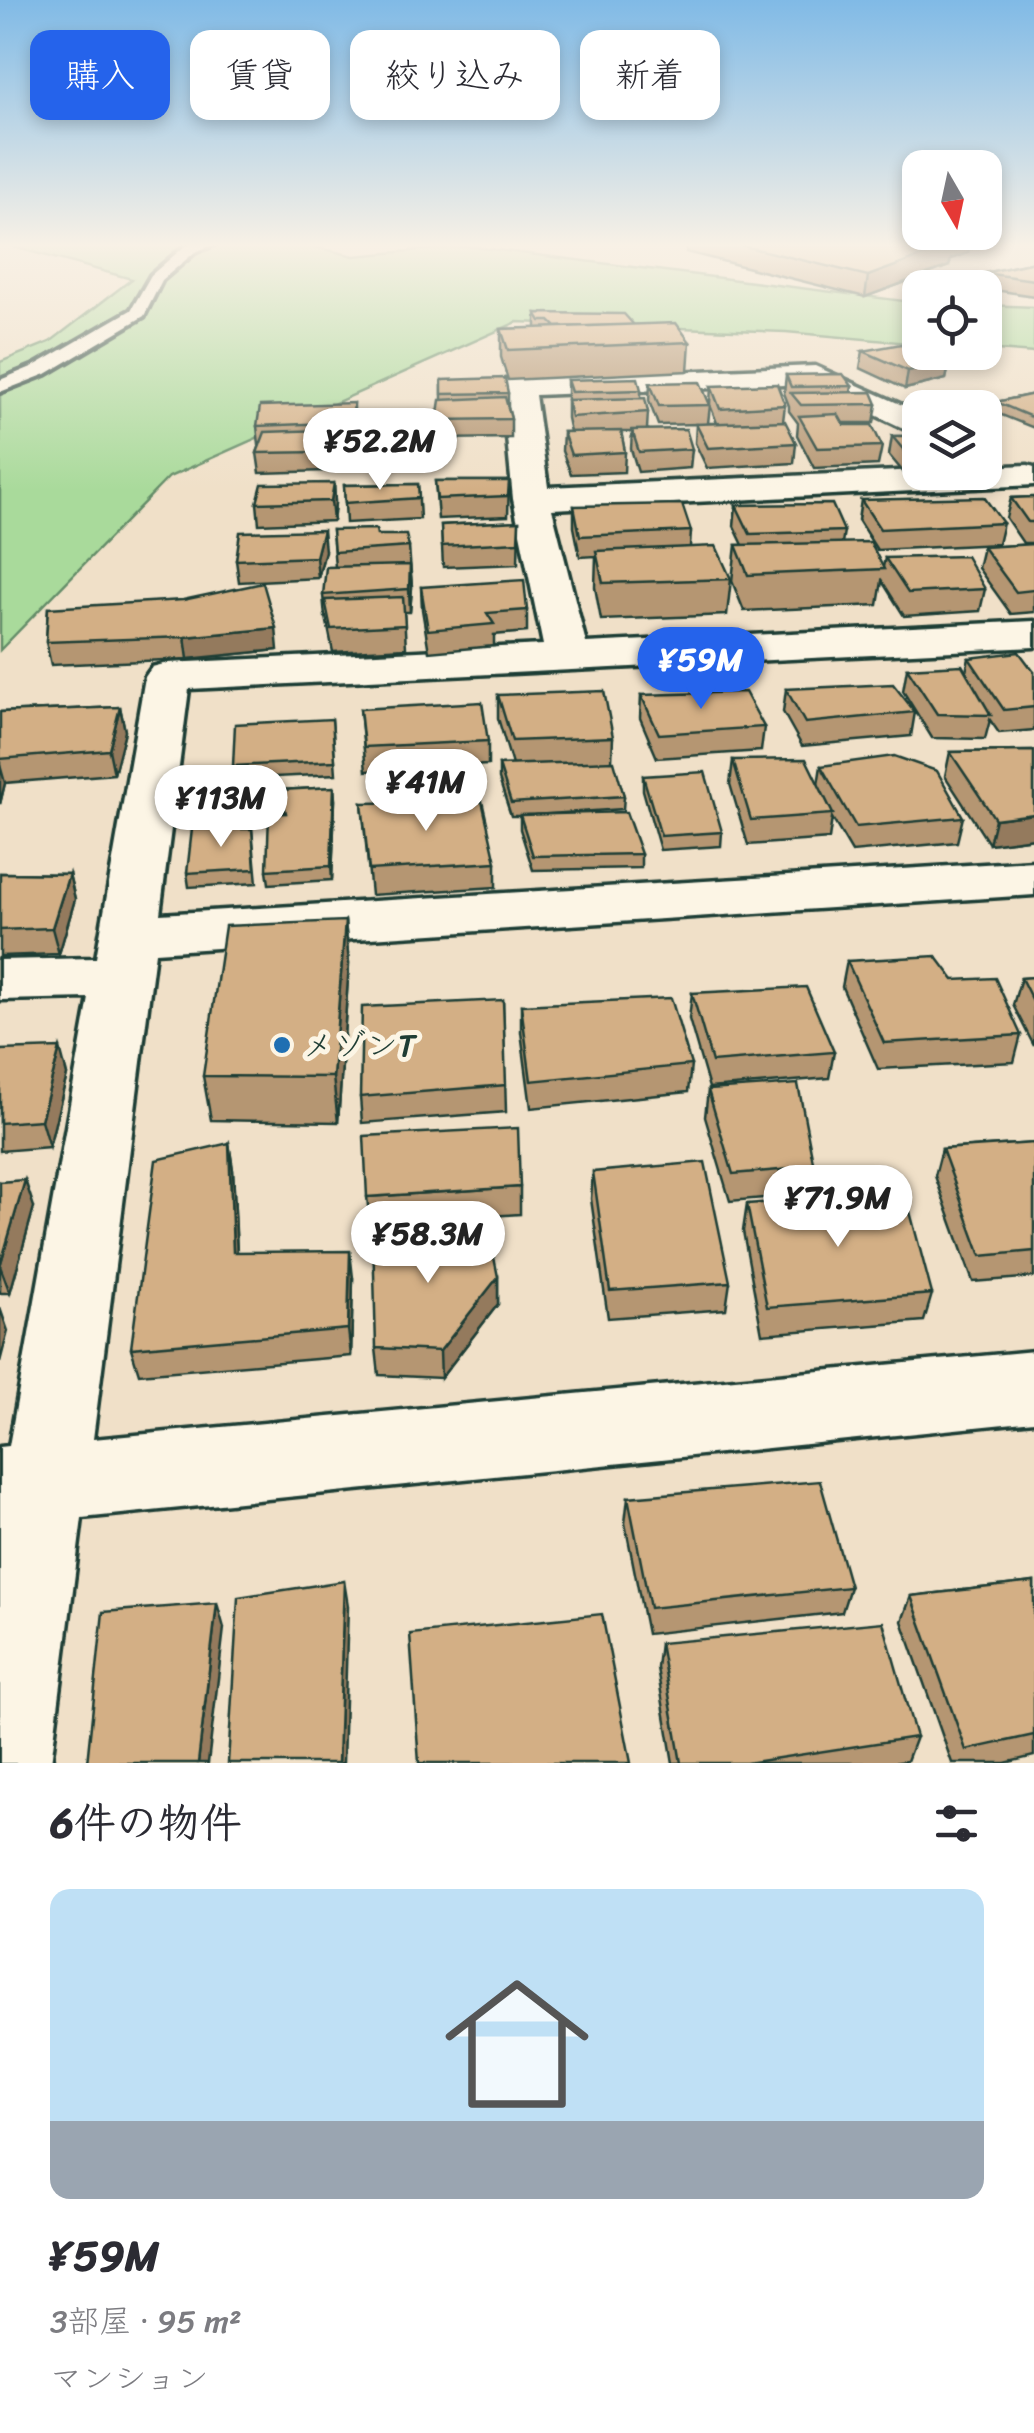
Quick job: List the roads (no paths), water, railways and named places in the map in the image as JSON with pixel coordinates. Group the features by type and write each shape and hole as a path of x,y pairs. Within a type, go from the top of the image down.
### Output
{"street":[{"path":"567,656 531,500 518,386 815,376 902,417"},
{"path":"1002,464 1031,477"},
{"path":"531,500 1031,477"},
{"path":"2,1763 22,1484 125,956 168,677 1034,634"},
{"path":"0,980 125,956 1034,878"},
{"path":"22,1484 1034,1386"}],"lane":[{"path":"0,386 40,370 116,325"}],"place":[{"name":"メゾンT","path":"282,1045"}]}
